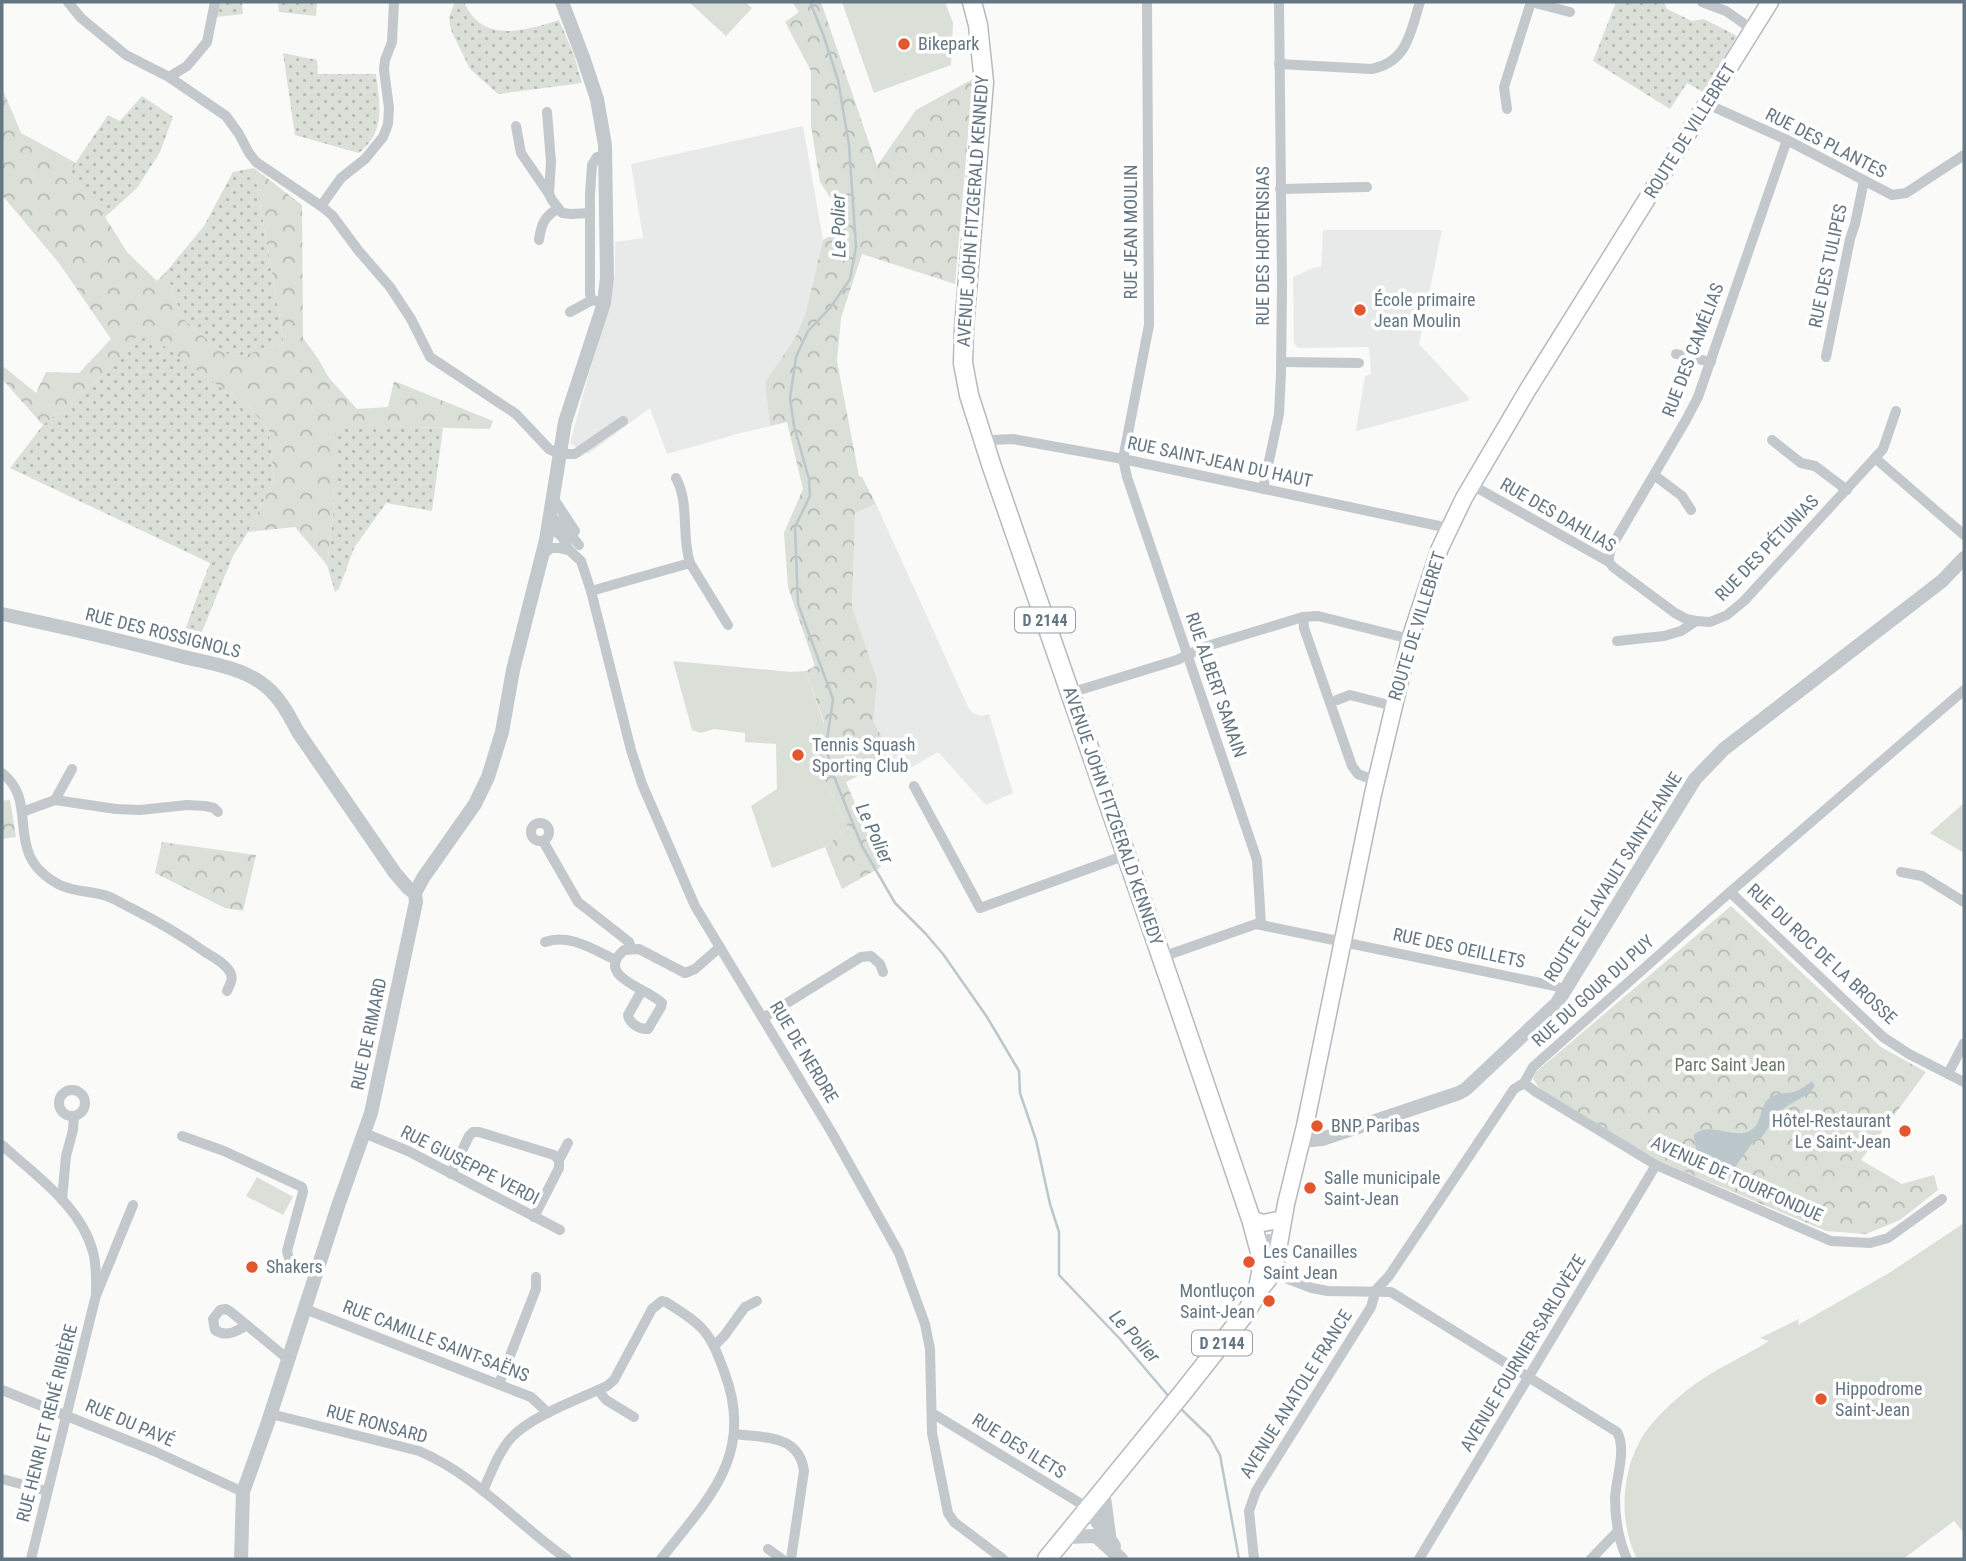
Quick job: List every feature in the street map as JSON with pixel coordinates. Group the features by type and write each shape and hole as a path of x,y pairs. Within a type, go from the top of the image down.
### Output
{"main road":[{"name":"AVENUE JOHN FITZGERALD KENNEDY","path":"972,2 978,25 984,82 964,328 963,363 969,395 1251,1219 1268,1261 1261,1273 1257,1293 1247,1311 1047,1559"},
{"name":"ROUTE DE VILLEBRET","path":"1286,1204 1302,1141 1393,706 1410,639 1447,530 1580,304 1770,2"},
{"path":"1268,1261 1269,1239 1286,1204"},
{"path":"1268,1261 1286,1204"},
{"path":"1251,1219 1263,1223 1278,1220"}],"street":[{"path":"68,2 81,18 126,55 169,77 226,116 256,162 332,215 390,287 411,318 430,357 516,414 549,449 559,454 575,454 623,421"},
{"path":"169,77 187,66 206,42 215,2"},
{"path":"321,206 341,178 377,146 388,124 390,108 384,70 392,42 394,2"},
{"name":"RUE DE RIMARD","path":"242,1559 243,1492 364,1133 383,1063 416,902 415,893 475,804 488,777 502,732 513,670 542,555 565,422 607,277 606,156 597,99 562,2"},
{"name":"RUE JEAN MOULIN","path":"1123,459 1149,325 1147,2"},
{"name":"RUE DES HORTENSIAS","path":"1263,489 1279,414 1279,2"},
{"path":"1279,64 1372,69 1384,67 1401,54 1420,2"},
{"path":"1507,109 1504,86 1531,2 1570,12"},
{"path":"1702,2 1726,11 1753,30"},
{"name":"RUE DES PLANTES","path":"1707,104 1787,141 1892,195 1906,192 1964,155"},
{"path":"547,113 551,162 549,194"},
{"path":"516,126 522,153 557,209 562,213 590,213"},
{"name":"RUE DES CAMÉLIAS","path":"1609,562 1612,547 1686,420 1711,362 1787,141"},
{"path":"570,312 598,301 590,294 592,164 597,158 606,156"},
{"name":"RUE DES TULIPES","path":"1826,358 1864,181"},
{"path":"1280,189 1367,187"},
{"path":"539,240 541,225 548,215 557,209"},
{"path":"1676,354 1711,362"},
{"path":"1280,362 1359,362"},
{"name":"RUE DES PÉTUNIAS","path":"1617,641 1664,636 1681,631 1696,621 1710,622 1727,615 1744,601 1883,449 1896,411"},
{"name":"RUE SAINT-JEAN DU HAUT","path":"984,444 992,440 1013,439 1123,459 1439,526 1447,530"},
{"path":"1772,440 1801,463 1815,466 1847,490"},
{"path":"1875,458 1964,535"},
{"name":"RUE ALBERT SAMAIN","path":"1123,459 1256,860 1261,925"},
{"path":"1654,475 1682,496 1691,510"},
{"path":"676,478 682,490 685,548 690,563 728,625"},
{"name":"RUE DES DAHLIAS","path":"1472,485 1609,562 1675,613 1696,621"},
{"path":"542,555 551,548 574,548 573,528 552,496"},
{"name":"RUE DE NERDRE","path":"548,525 574,548 581,561 631,750 642,784 683,882 832,1133 899,1253 928,1337 932,1364 932,1433 948,1513 954,1522 1003,1559"},
{"name":"ROUTE DE LAVAULT SAINTE-ANNE","path":"1302,1141 1322,1139 1466,1089 1551,1010 1566,991 1695,779 1708,764 1942,581 1964,558"},
{"path":"591,591 690,563"},
{"name":"RUE DES ROSSIGNOLS","path":"2,614 243,672 261,682 275,695 395,873 415,893"},
{"path":"1070,693 1290,619 1318,616 1410,639"},
{"path":"1303,617 1304,628 1352,766 1358,774 1376,781"},
{"name":"RUE DU GOUR DU PUY","path":"1376,1290 1389,1276 1502,1104 1514,1089 1524,1083 1533,1067 1964,690"},
{"path":"1337,700 1350,695 1393,706"},
{"path":"55,800 72,769"},
{"path":"2,773 13,785 22,811 22,830 28,856 48,878 68,888 107,896 165,925 225,966 232,980 227,991"},
{"path":"914,786 980,908 1126,855"},
{"path":"22,811 55,800 140,810 187,805 205,806 218,812"},
{"path":"543,841 578,902 629,942 631,948"},
{"path":"1901,872 1922,876 1964,902"},
{"name":"RUE DU ROC DE LA BROSSE","path":"1730,892 1883,1037 1909,1054 1964,1082"},
{"path":"1162,957 1256,924 1261,925"},
{"name":"RUE DES OEILLETS","path":"1261,925 1555,986 1566,991"},
{"path":"545,942 555,939 573,941 616,960"},
{"path":"642,990 622,979 615,967 616,960 624,950 639,949 685,972 695,969 720,947"},
{"path":"763,1018 862,957 871,956 876,959 884,972"},
{"path":"1948,1074 1964,1043"},
{"name":"AVENUE DE TOURFONDUE","path":"1524,1083 1656,1165 1831,1241 1870,1243 1888,1238 1942,1199"},
{"path":"62,1200 66,1156 74,1116"},
{"path":"451,1174 468,1136 474,1132 554,1155 559,1160"},
{"name":"RUE GIUSEPPE VERDI","path":"364,1133 408,1151 560,1230"},
{"path":"182,1136 224,1151 302,1187 287,1257 290,1262 303,1268"},
{"path":"534,1217 559,1168 559,1160 568,1143"},
{"name":"RUE HENRI ET RENÉ RIBIÈRE","path":"2,1145 62,1200 77,1219 93,1253 96,1295"},
{"name":"AVENUE FOURNIER-SARLOVÈZE","path":"1419,1559 1656,1165"},
{"name":"RUE HENRI ET RENÉ RIBIÈRE","path":"31,1559 96,1295 133,1205"},
{"path":"93,1253 117,1248"},
{"path":"1268,1261 1288,1279 1312,1288 1328,1291 1391,1292 1617,1432 1622,1449 1615,1500 1618,1531 1627,1559"},
{"path":"499,1384 536,1289 536,1277"},
{"name":"AVENUE ANATOLE FRANCE","path":"1254,1559 1251,1501 1371,1307 1376,1290"},
{"path":"483,1491 496,1462 512,1437 548,1413 614,1380 652,1309 662,1301 666,1302 693,1319 709,1336 734,1404 736,1420 730,1455 713,1492 661,1559"},
{"path":"714,1346 745,1307 757,1301"},
{"name":"RUE CAMILLE SAINT-SAËNS","path":"305,1309 531,1397 548,1413"},
{"path":"247,1325 288,1360"},
{"name":"RUE DU PAVÉ","path":"2,1390 154,1451 243,1492"},
{"path":"597,1390 606,1400 634,1417"},
{"name":"RUE DES ILETS","path":"932,1413 1088,1508"},
{"name":"RUE RONSARD","path":"271,1414 419,1451 441,1460 564,1558"},
{"path":"734,1434 785,1441 798,1452 803,1461 804,1471 791,1559"},
{"path":"2,1479 47,1491"},
{"path":"1102,1536 1103,1490"},
{"path":"1088,1508 1102,1536 1121,1559"},
{"path":"1591,1559 1618,1531"},
{"path":"1065,1536 1102,1536"},
{"path":"768,1549 782,1559"}],"shaded area":[{"path":"803,126 823,240 806,312 794,340 765,382 770,426 667,454 650,408 588,454 570,443 608,313 615,273 615,242 643,238 631,164"},
{"name":"École primaire Jean Moulin","path":"1323,230 1442,230 1419,344 1469,398 1468,401 1356,431 1365,376 1371,374 1369,347 1298,348 1294,343 1293,277 1321,267"},
{"path":"876,504 968,707 981,716 989,714 1013,793 986,805 938,752 902,773 872,722 876,680 852,607 855,513"},
{"path":"1812,1081 1815,1086 1782,1110 1761,1138 1755,1139 1728,1177 1720,1177 1707,1170 1696,1150 1694,1135 1706,1129 1748,1132 1756,1126 1764,1104 1770,1097 1796,1091"}],"green space":[{"path":"219,2 242,2 243,14 216,17"},
{"path":"278,2 317,2 316,16 279,12"},
{"path":"455,2 464,2 472,15 493,29 518,30 559,20 582,83 498,94 470,69 451,30 449,17"},
{"path":"689,2 745,2 752,8 726,36"},
{"path":"792,2 821,2 877,166 916,110 973,79 955,284 862,254 841,318 837,361 859,476 876,504 855,513 852,607 877,680 873,722 894,758 846,782 881,867 842,889 825,847 848,828 818,766 824,722 806,671 815,666 788,587 784,533 803,489 787,422 770,426 765,382 794,340 806,312 823,240 849,226 820,182 811,126 811,71 785,22 799,12"},
{"name":"Bikepark","path":"842,2 945,2 953,23 951,65 874,93"},
{"path":"1616,2 1664,2 1667,9 1692,21 1704,19 1737,36 1703,92 1687,83 1670,109 1593,61"},
{"path":"283,53 317,60 318,74 376,74 379,107 377,127 368,145 359,153 295,135"},
{"path":"2,88 21,133 76,163 71,171 127,252 157,281 166,272 182,318 222,352 237,357 284,343 254,168 302,205 303,338 329,378 357,409 388,407 394,381 493,421 490,429 336,425 333,515 327,565 295,527 248,532 274,480 269,431 246,403 142,330 109,370 43,425 2,379 4,367 36,393 46,372 79,373 111,339 59,263 2,195"},
{"path":"142,96 173,117 160,152 137,188 105,217 70,171 108,115 120,121"},
{"path":"254,168 284,343 237,357 222,352 182,318 166,272 204,226 233,172"},
{"path":"142,329 246,403 269,431 274,480 233,556 199,639 183,635 210,563 10,468 43,425 109,370"},
{"path":"335,424 443,428 432,511 386,503 354,548 339,589 335,592 327,565 333,515"},
{"name":"Tennis Squash Sporting Club","path":"673,661 791,672 806,671 824,724 818,766 848,828 825,847 772,868 751,806 777,789 776,744 745,742 745,733 714,729 701,733 692,730"},
{"path":"10,800 16,837 2,839 2,801"},
{"path":"1964,803 1964,853 1930,833"},
{"path":"162,842 256,855 243,911 225,908 155,873"},
{"name":"Parc Saint Jean","path":"1731,906 1881,1047 1926,1072 1861,1160 1902,1184 1934,1175 1938,1190 1900,1220 1866,1234 1826,1231 1659,1161 1540,1089 1533,1079 1536,1072"},
{"path":"257,1177 293,1197 283,1215 246,1196"},
{"name":"Hippodrome Saint-Jean","path":"1964,1223 1964,1533 1954,1521 1903,1559 1637,1559 1631,1544 1625,1512 1627,1479 1636,1448 1663,1411 1705,1377 1769,1341 1760,1338 1799,1319 1798,1325 1889,1273"}],"waterway":[{"name":"Le Polier","path":"810,2 838,80 849,145 856,247 850,279 830,308 808,331 796,357 790,398 794,426 809,479 810,496 795,527 798,604 833,699 827,740 829,764 862,846 895,903 943,954 987,1017 1019,1071 1020,1093 1036,1140 1059,1232 1059,1275 1120,1339 1171,1399"},
{"name":"Le Polier","path":"1180,1408 1210,1437 1220,1455 1239,1559"}],"place":[{"name":"Bikepark","path":"904,44"},
{"name":"École primaire Jean Moulin","path":"1360,310"},
{"name":"Tennis Squash Sporting Club","path":"798,755"},
{"name":"BNP Paribas","path":"1317,1126"},
{"name":"Hôtel-Restaurant Le Saint-Jean","path":"1905,1131"},
{"name":"Salle municipale Saint-Jean","path":"1310,1188"},
{"name":"Les Canailles Saint Jean","path":"1249,1262"},
{"name":"Shakers","path":"252,1267"},
{"name":"Montluçon Saint-Jean","path":"1269,1301"},
{"name":"Hippodrome Saint-Jean","path":"1821,1399"}]}
